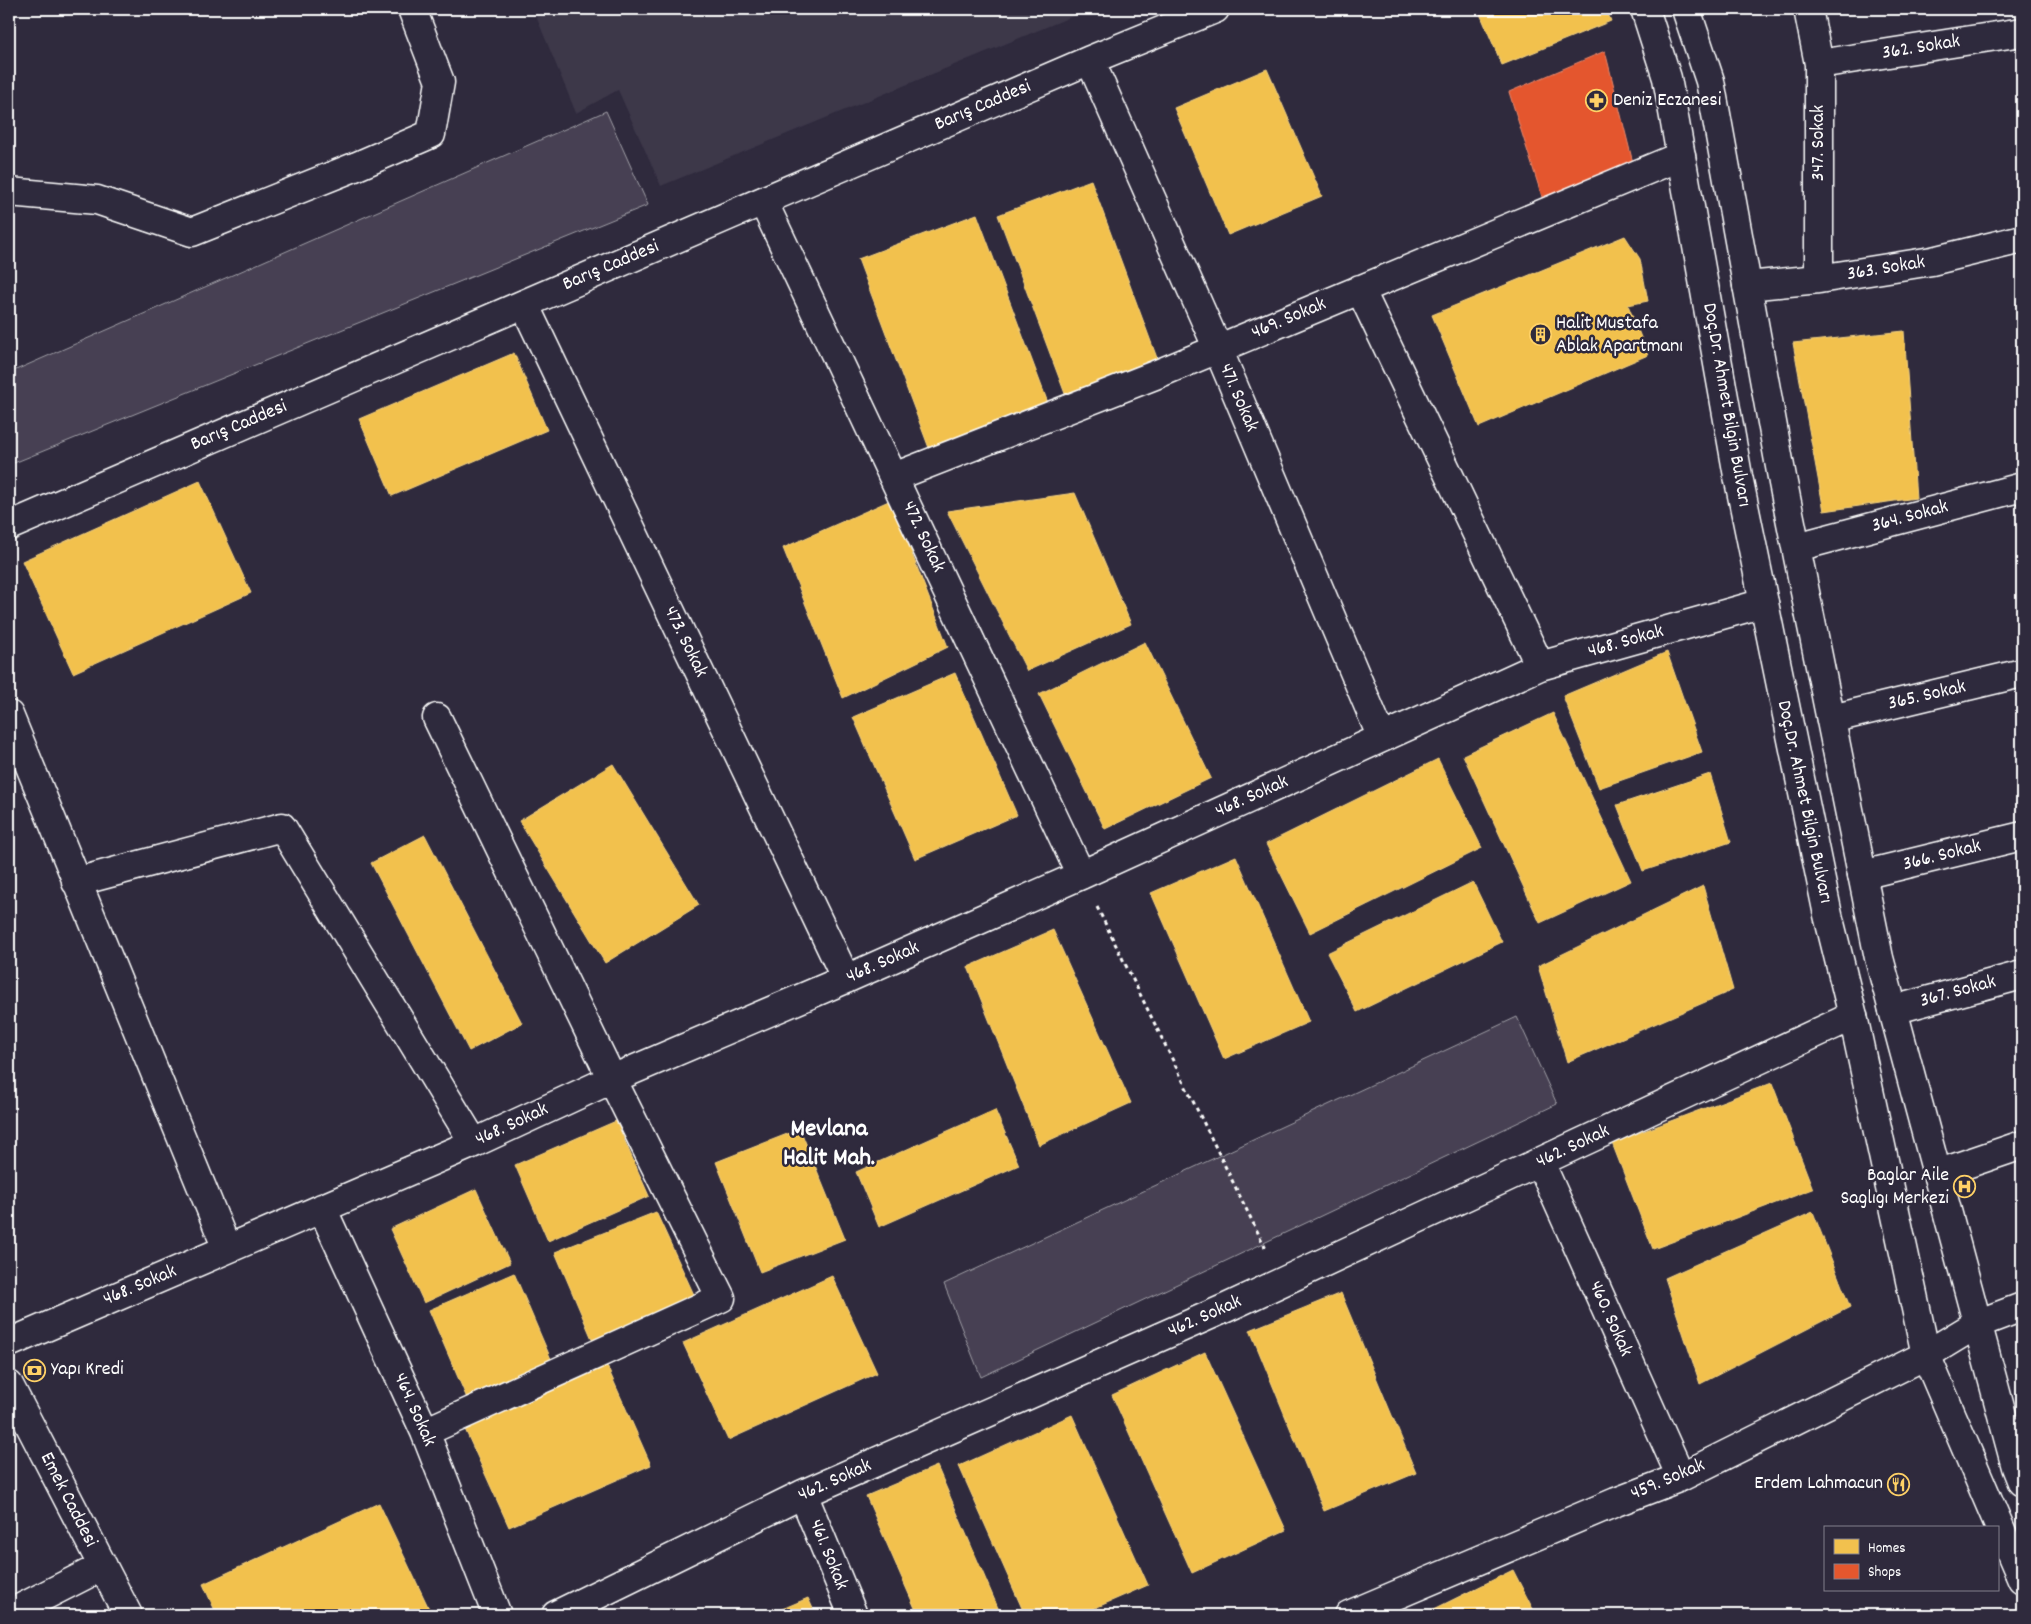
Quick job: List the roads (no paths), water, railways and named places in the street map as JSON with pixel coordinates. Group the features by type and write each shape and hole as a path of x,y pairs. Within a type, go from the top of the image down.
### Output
{"street":[{"path":"9,192 97,200 192,232 357,166 430,134 440,82 412,9"},
{"name":"Barış Caddesi","path":"9,526 1090,60 1215,9"},
{"name":"Doç.Dr. Ahmet Bilgin Bulvarı","path":"1645,9 1667,78 1738,476 1828,915 1853,1016 1926,1355 2022,1579"},
{"name":"Doç.Dr. Ahmet Bilgin Bulvarı","path":"1686,9 1710,82 1783,482 1879,958 2016,1467 2022,1482"},
{"name":"347. Sokak","path":"1808,9 1819,64 1819,279"},
{"name":"362. Sokak","path":"1819,64 2022,32"},
{"name":"471. Sokak","path":"1090,60 1218,349 1382,738"},
{"name":"469. Sokak","path":"894,477 1218,349 1681,156"},
{"name":"472. Sokak","path":"763,201 1081,875"},
{"name":"363. Sokak","path":"1747,286 1819,279 1932,261 2022,239"},
{"path":"1360,289 1540,666"},
{"name":"473. Sokak","path":"524,304 846,979"},
{"name":"364. Sokak","path":"1797,546 2022,486"},
{"name":"468. Sokak","path":"9,1343 474,1143 612,1079 846,979 1081,875 1540,666 1764,603"},
{"name":"365. Sokak","path":"1831,719 2022,673"},
{"path":"9,714 227,1249"},
{"path":"425,1432 721,1298 612,1079 438,718"},
{"path":"76,882 282,827 474,1143"},
{"name":"366. Sokak","path":"1862,875 2022,836"},
{"name":"367. Sokak","path":"1893,1010 2022,975"},
{"name":"462. Sokak","path":"556,1615 803,1494 1282,1282 1853,1016"},
{"path":"1937,1174 2022,1145"},
{"name":"460. Sokak","path":"1540,1162 1680,1477"},
{"name":"464. Sokak","path":"322,1208 425,1432 497,1615"},
{"name":"459. Sokak","path":"1349,1615 1616,1502 1680,1477 1926,1355 1978,1324 2022,1306"},
{"name":"Emek Caddesi","path":"9,1385 128,1615"},
{"name":"461. Sokak","path":"803,1494 853,1615"},
{"path":"9,1614 102,1566"}],"place":[{"name":"Deniz Eczanesi","path":"1597,101"},
{"name":"Halit Mustafa Ablak Apartmanı","path":"1540,335"},
{"name":"Baglar Aile Saglıgı Merkezi","path":"1965,1187"},
{"name":"Yapı Kredi","path":"35,1370"},
{"name":"Erdem Lahmacun","path":"1899,1484"}],"district":[{"name":"Mevlana Halit Mah.","path":"829,1144"}]}
